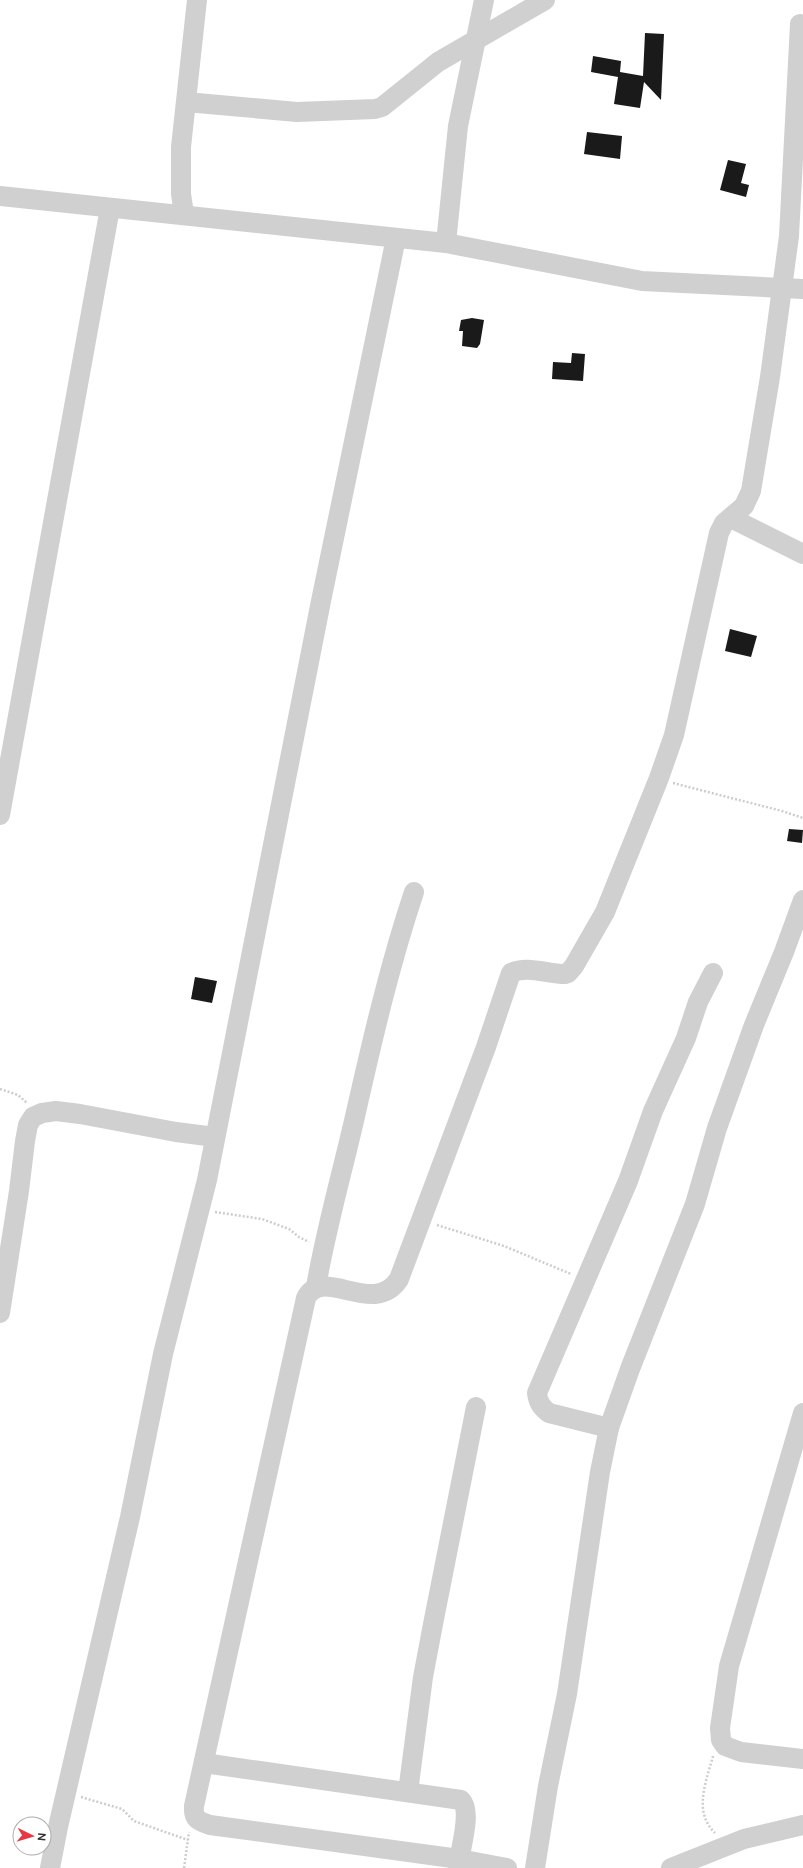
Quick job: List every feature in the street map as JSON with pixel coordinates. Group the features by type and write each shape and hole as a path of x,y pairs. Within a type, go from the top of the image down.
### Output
{"street":[{"path":"184,214 180,194 181,147 197,0"},
{"path":"446,243 458,126 484,0"},
{"path":"186,102 297,112 375,109 382,107 438,62 545,0"},
{"path":"507,1868 458,1864 210,1825 198,1821 194,1814 306,1298 310,1290 316,1287 325,1286 374,1294 385,1293 393,1288 399,1279 486,1047 511,973 517,970 525,970 565,974 568,973 574,966 605,912 659,778 674,735 718,533 724,523 744,506 750,491 770,377 783,288 788,236 800,24"},
{"path":"0,196 110,208 184,214 446,243 642,281 803,289"},
{"path":"0,815 110,208"},
{"path":"50,1868 130,1517 163,1354 216,1137 323,594 396,238"},
{"path":"731,518 803,554"},
{"path":"316,1287 322,1255 380,1006 395,947 414,892"},
{"path":"535,1868 548,1786 568,1694 600,1472 609,1428 630,1369 695,1204 717,1128 754,1025 782,958 803,900"},
{"path":"609,1428 549,1413 542,1407 538,1400 537,1393 628,1181 653,1111 686,1038 698,1002 712,973"},
{"path":"0,1313 19,1191 25,1141 28,1125 33,1118 38,1115 56,1111 176,1132 216,1137"},
{"path":"408,1792 431,1633 476,1407"},
{"path":"803,1413 729,1666 720,1728 721,1740 725,1746 741,1752 803,1759"},
{"path":"204,1763 456,1798 464,1803 466,1809 458,1864"},
{"path":"671,1868 744,1839 803,1825"}],"path":[{"path":"659,778 803,818"},
{"path":"0,1089 23,1098 38,1115"},
{"path":"199,1209 262,1219 278,1224 289,1229 299,1237 306,1239 322,1255"},
{"path":"422,1217 437,1225 504,1246 585,1282"},
{"path":"721,1740 715,1747 702,1809 710,1829 729,1845"},
{"path":"67,1794 122,1809 134,1821 188,1840"},
{"path":"184,1868 194,1814"}],"building":[{"path":"645,33 664,34 661,100 644,82 640,108 614,104 618,77 591,72 593,56 621,61 620,72 643,76"},
{"path":"587,132 622,136 620,159 584,154"},
{"path":"728,160 746,164 741,183 749,185 746,197 720,190"},
{"path":"472,318 484,320 480,344 477,348 462,346 463,331 459,331 461,320"},
{"path":"572,353 585,354 583,381 552,379 553,362 571,363"},
{"path":"730,629 757,636 751,657 725,651"},
{"path":"789,829 803,830 802,843 787,841"},
{"path":"195,977 217,981 212,1003 191,999"}]}
